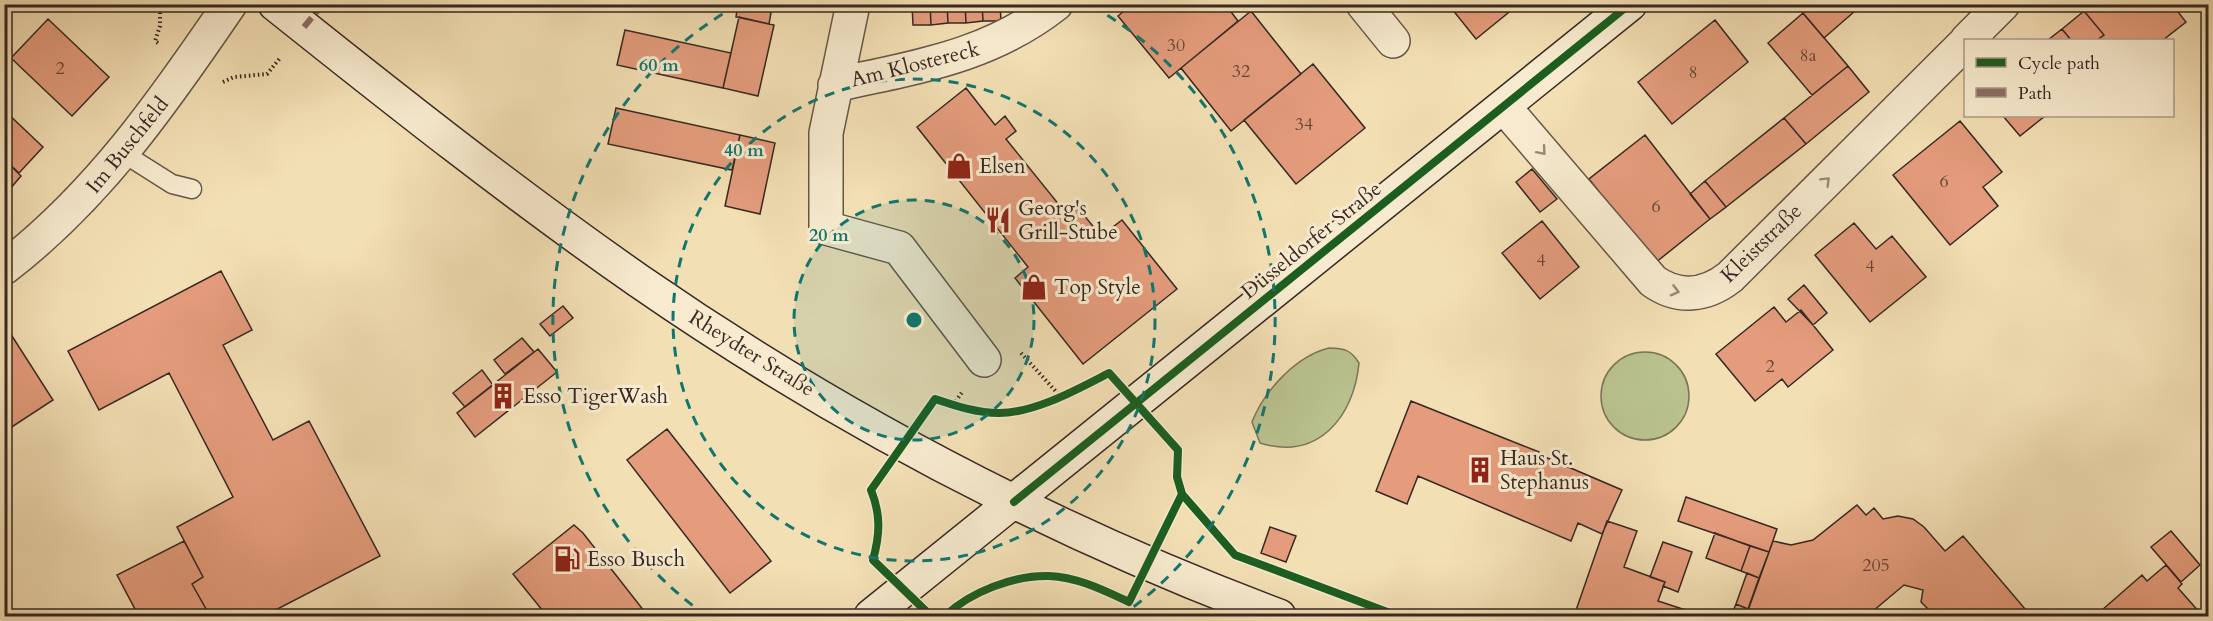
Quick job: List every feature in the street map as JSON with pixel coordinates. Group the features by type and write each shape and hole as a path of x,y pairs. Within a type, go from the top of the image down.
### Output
{"street":[{"name":"Im Buschfeld","path":"4,268 59,222 123,153 158,110 230,4"},
{"name":"Rheydter Straße","path":"275,4 510,187 668,300 823,397 1014,502 1191,582 1279,616"},
{"name":"Am Klostereck","path":"853,4 826,133 826,228 899,249 984,360"},
{"name":"Am Klostereck","path":"835,85 978,50 1024,29 1056,4"},
{"path":"1363,4 1393,41"},
{"name":"Düsseldorfer Straße","path":"871,616 1630,4"},
{"name":"Kleiststraße","path":"1968,39 2003,4"},
{"name":"Kleiststraße","path":"1504,107 1653,281 1680,293 1702,292 1730,277 1964,43"}],"lane":[{"path":"123,153 172,184 192,189"}],"path":[{"path":"984,360 1017,348 1060,397"}],"green space":[{"path":"1329,348 1347,351 1359,363 1350,401 1341,417 1315,440 1299,446 1281,447 1260,443 1252,422 1264,398 1293,367 1317,352"},
{"path":"1645,352 1662,355 1676,365 1686,379 1689,396 1686,413 1676,427 1662,437 1645,440 1628,437 1614,427 1604,413 1601,396 1604,379 1614,365 1628,355"}],"building":[{"path":"738,4 772,7 769,24 736,17"},
{"path":"912,4 930,4 931,25 913,25"},
{"path":"930,4 947,4 948,23 931,25"},
{"path":"947,4 965,4 966,23 948,23"},
{"path":"965,4 982,4 983,21 966,23"},
{"path":"982,4 1000,4 1001,21 983,21"},
{"path":"1132,4 1225,4 1238,21 1169,78 1118,16"},
{"path":"1448,4 1519,4 1476,39"},
{"path":"1795,4 1863,4 1824,38"},
{"path":"2092,4 2172,4 2186,22 2164,39 2098,39 2104,35 2084,11"},
{"path":"1251,11 1301,74 1231,131 1181,68"},
{"path":"2084,11 2104,35 2098,39 2070,39 2062,29"},
{"path":"1803,13 1848,66 1812,95 1768,43"},
{"path":"739,17 774,25 758,96 723,88"},
{"path":"48,19 109,77 72,116 11,58"},
{"path":"1715,20 1748,62 1672,124 1638,82"},
{"path":"2062,29 2070,39 2049,39"},
{"path":"625,30 731,53 723,88 617,65"},
{"path":"1313,64 1365,128 1296,184 1244,120"},
{"path":"1848,66 1869,92 1806,144 1784,118"},
{"path":"966,88 995,125 1005,116 1016,131 1006,139 1068,216 1078,208 1101,236 1122,220 1177,289 1083,364 1015,278 1028,267 917,127"},
{"path":"616,108 740,135 732,170 608,144"},
{"path":"4,110 43,147 19,173 4,159"},
{"path":"2004,117 2044,117 2020,136"},
{"path":"1784,118 1806,144 1726,207 1705,181"},
{"path":"1960,121 2002,172 1983,187 1998,206 1950,245 1893,175"},
{"path":"740,135 775,143 760,214 725,206"},
{"path":"1645,135 1710,219 1655,263 1589,179"},
{"path":"4,159 21,176 9,190 4,188"},
{"path":"1532,169 1557,199 1540,212 1516,182"},
{"path":"1705,181 1726,207 1710,219 1690,194"},
{"path":"1542,221 1579,267 1540,299 1502,253"},
{"path":"1854,223 1876,249 1892,236 1926,277 1870,322 1815,255"},
{"path":"221,271 252,330 223,345 273,440 309,421 380,556 264,616 210,616 192,584 203,577 177,527 233,497 169,373 99,410 68,351"},
{"path":"1804,285 1827,313 1813,325 1788,299"},
{"path":"563,306 573,318 550,336 540,324"},
{"path":"1774,307 1786,322 1801,310 1833,350 1788,387 1782,379 1755,401 1716,354"},
{"path":"12,336 53,400 4,432 4,340"},
{"path":"522,338 534,352 505,374 494,360"},
{"name":"Esso TigerWash","path":"538,349 557,372 475,437 457,413"},
{"path":"482,370 493,385 465,407 453,393"},
{"name":"Haus St. Stephanus","path":"1411,401 1539,452 1538,454 1622,490 1602,534 1578,523 1571,541 1418,476 1407,504 1376,491"},
{"path":"667,429 771,561 730,593 627,460"},
{"path":"1686,497 1777,529 1769,552 1678,521"},
{"path":"1857,505 1866,515 1874,508 1883,519 1898,516 1913,519 1924,527 1945,551 1963,536 2031,616 1935,616 1921,602 1923,590 1904,585 1867,616 1746,616 1773,541 1791,545 1813,540"},
{"path":"1607,521 1637,531 1624,567 1665,582 1658,601 1704,616 1574,616"},
{"name":"Esso Busch","path":"574,525 583,533 648,616 547,616 513,574"},
{"path":"1270,527 1296,536 1286,562 1261,553"},
{"path":"2171,531 2200,565 2181,582 2151,547"},
{"path":"1715,533 1750,546 1741,571 1706,558"},
{"path":"184,541 203,577 192,584 210,616 130,616 137,613 117,575"},
{"path":"1663,542 1692,552 1678,592 1663,586 1665,582 1650,577"},
{"path":"1750,546 1769,552 1759,578 1741,571"},
{"path":"2166,565 2182,584 2178,588 2201,614 2199,616 2107,616 2102,610 2142,575 2147,581"},
{"path":"1747,573 1759,578 1748,609 1736,604"},
{"path":"4,595 16,616 4,616"},
{"path":"1736,604 1748,609 1746,616 1731,616"}],"marked path":[{"path":"304,27 323,4"}],"cycle path":[{"path":"1014,502 1630,4"},
{"path":"931,616 873,560 878,525 877,508 871,490 935,399 983,412 1013,412 1056,399 1109,373 1178,450 1177,477 1182,494 1235,555 1398,616"},
{"path":"945,616 967,599 993,587 1036,576 1059,577 1080,582 1129,602 1182,494"}],"place":[{"name":"Elsen","path":"959,166"},
{"name":"Georg's Grill-Stube","path":"998,220"},
{"name":"Top Style","path":"1034,287"},
{"name":"Esso TigerWash","path":"503,396"},
{"name":"Haus St. Stephanus","path":"1480,470"},
{"name":"Esso Busch","path":"567,559"}]}
